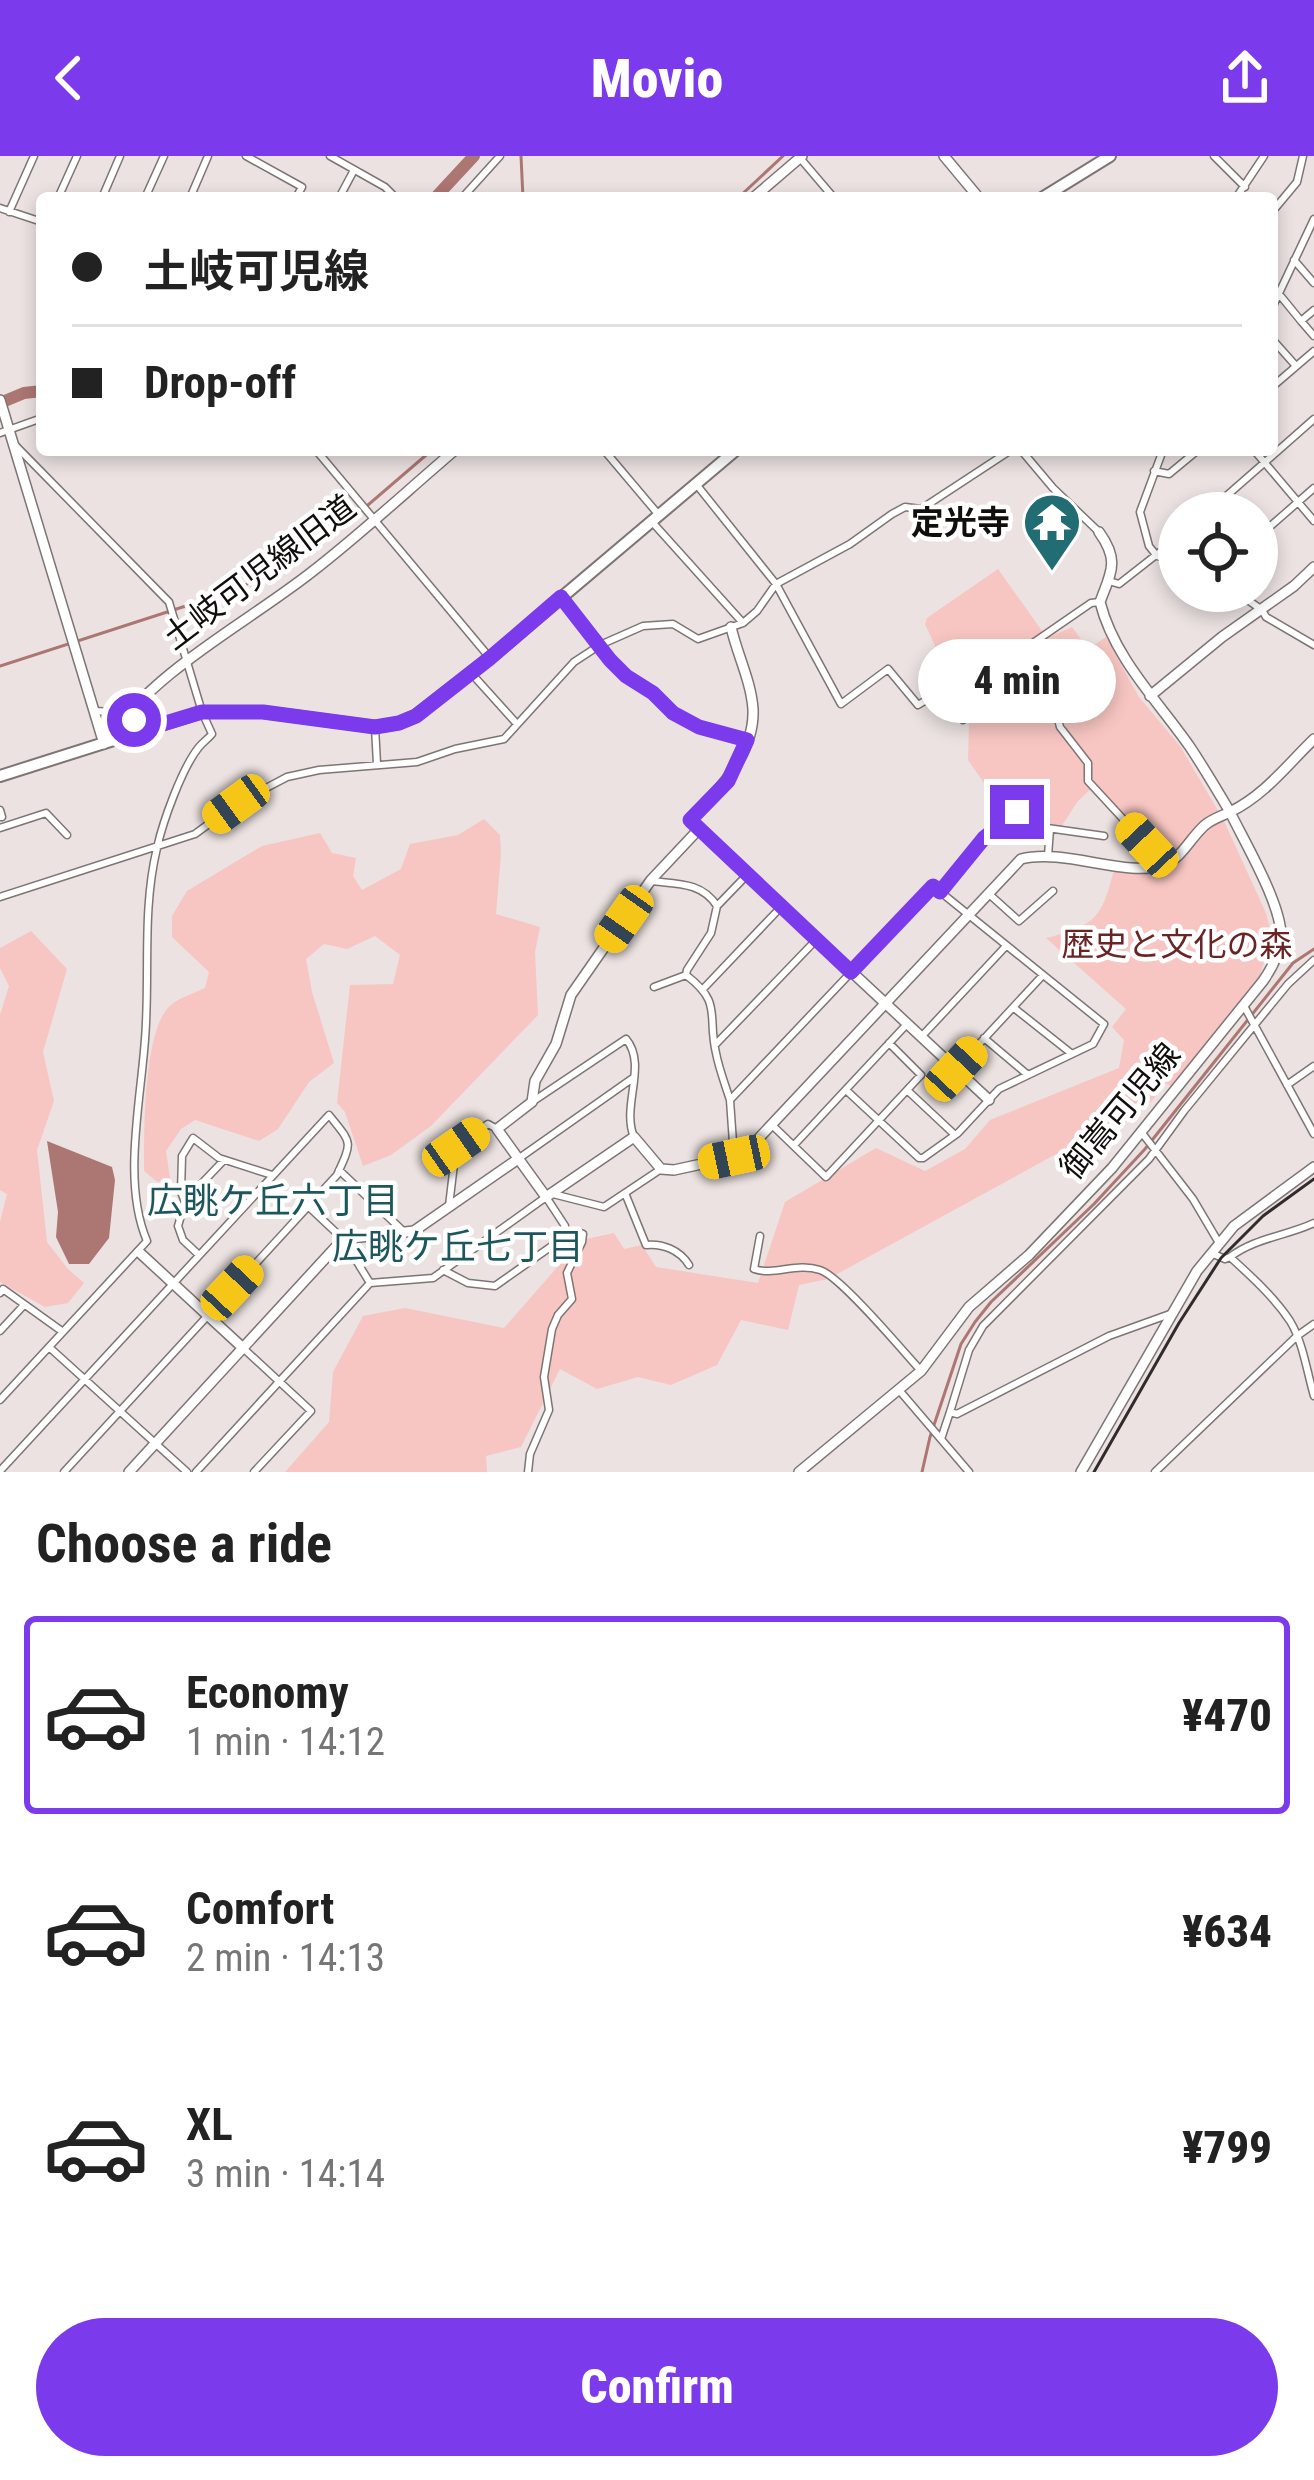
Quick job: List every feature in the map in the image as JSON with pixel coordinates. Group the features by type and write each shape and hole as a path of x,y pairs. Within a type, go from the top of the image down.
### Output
{"main road":[{"path":"1053,192 1100,158"},
{"path":"0,776 202,712 263,712 375,727 416,716 729,456"}],"street":[{"path":"34,156 4,210 36,220"},
{"path":"61,192 77,156"},
{"path":"105,192 121,156"},
{"path":"148,192 164,156"},
{"path":"193,192 208,156"},
{"path":"245,156 302,187 299,192"},
{"path":"330,156 390,192"},
{"path":"467,192 500,156"},
{"path":"944,156 974,192"},
{"path":"1214,156 1245,187"},
{"path":"1250,156 1257,163"},
{"path":"1241,192 1264,156"},
{"path":"1278,205 1297,182 1303,156"},
{"path":"760,192 801,157 829,192"},
{"path":"342,192 355,169"},
{"path":"1314,219 1279,294 1314,336"},
{"path":"1294,260 1314,283"},
{"path":"1301,321 1314,310"},
{"path":"1278,345 1297,366"},
{"path":"1278,382 1314,351"},
{"path":"0,400 104,744"},
{"path":"1278,451 1314,419"},
{"path":"8,435 36,421"},
{"path":"0,1400 147,1240 137,1215 135,1156 146,1022 146,936 157,846 172,799 200,746 212,734 170,602 8,435"},
{"path":"321,456 490,658"},
{"name":"土岐可児線旧道","path":"104,744 167,674 312,572 367,512 446,456"},
{"path":"608,456 736,625 753,712 747,740 728,781 690,820 989,1100"},
{"path":"0,897 195,834 236,804 287,777 417,762 504,739 574,662 600,645 643,626 673,624 698,639 736,625 757,611 776,584 905,507 921,508 1002,456"},
{"path":"696,484 776,584 841,704 888,669 917,705 991,661 1033,643 1090,603 1100,602 1109,581 1110,546 1027,456"},
{"path":"1109,581 1119,584 1157,556 1147,542 1140,512 1160,456"},
{"path":"1154,471 1169,474 1191,456"},
{"path":"1260,456 1314,520"},
{"path":"1231,492 1272,456"},
{"path":"1278,519 1314,488"},
{"path":"1278,597 1314,567"},
{"path":"561,597 626,676 683,720 747,740"},
{"name":"御嵩可児線","path":"799,1472 922,1371 969,1307 1029,1255 1112,1168 1150,1142 1275,963 1281,940 1275,906 1230,812 1189,745 1150,696 1107,625 1100,602"},
{"path":"1150,696 1259,612"},
{"path":"1263,612 1314,645"},
{"path":"1014,650 1055,706 1060,727 1088,763 1088,782 1147,845 1145,867"},
{"path":"471,673 517,724"},
{"path":"956,684 963,720"},
{"path":"95,711 130,713 146,729"},
{"path":"375,727 377,764"},
{"path":"549,1196 601,1208 661,1169 743,1155 1021,859 1038,855 1145,867 1171,862 1208,822 1248,803 1314,739"},
{"path":"940,892 984,838 1017,812 1026,825 1104,836"},
{"path":"0,829 46,813 67,835"},
{"path":"1048,856 1050,828"},
{"path":"532,1102 535,1081 556,1044 571,995 651,880 698,830"},
{"path":"686,975 711,933 716,906 747,875"},
{"path":"651,880 707,892 716,906"},
{"path":"730,1100 933,886 1103,1024 1093,1044 999,1089 955,1135 920,1158 846,1090"},
{"path":"988,893 1019,921 1053,891"},
{"path":"704,988 781,907"},
{"path":"714,1046 816,940"},
{"path":"921,1037 1006,946"},
{"path":"935,1434 950,1412 969,1350 983,1326 1150,1142 1184,1111 1288,984 1314,960"},
{"path":"654,987 686,975"},
{"path":"686,975 704,988 714,1013 714,1046 730,1100 734,1157"},
{"path":"956,1069 1043,975"},
{"path":"1243,1005 1314,1134"},
{"path":"1013,1007 1072,1054"},
{"path":"794,1146 907,1024"},
{"path":"984,1038 1028,1075"},
{"path":"497,1130 626,1039 635,1063 629,1126 661,1169"},
{"path":"772,1125 826,1177 921,1075 889,1043"},
{"path":"1287,1085 1314,1066"},
{"path":"129,1472 344,1239 414,1231 633,1078"},
{"path":"907,1090 955,1135"},
{"path":"0,1471 329,1115 349,1141 339,1170 64,1472"},
{"path":"449,1206 456,1147 488,1124 549,1196 566,1236"},
{"path":"49,1348 192,1472 370,1283 433,1278 634,1136"},
{"path":"185,1202 182,1156 193,1138 224,1160 272,1175"},
{"path":"1150,1142 1219,1243"},
{"path":"199,1255 179,1234 178,1220 185,1202 224,1160"},
{"path":"1081,1472 1170,1314 1211,1253 1264,1202 1314,1167"},
{"path":"339,1170 402,1230"},
{"path":"626,1193 646,1245 659,1243 689,1265"},
{"path":"308,1206 344,1239 370,1283"},
{"path":"1211,1253 1226,1259 1258,1241 1314,1223"},
{"path":"443,1270 468,1283 495,1286 566,1236 578,1232 584,1237 567,1273 572,1299 552,1329 544,1377 549,1410 530,1454 528,1472"},
{"path":"760,1236 754,1269 764,1272 796,1265 833,1275 922,1371"},
{"path":"139,1252 311,1411 254,1472"},
{"path":"1230,1257 1280,1309 1297,1336 1314,1396"},
{"path":"0,1293 3,1289 63,1332"},
{"path":"0,1331 24,1305"},
{"path":"950,1412 957,1414 1108,1336 1170,1314"},
{"path":"1154,1472 1314,1324"},
{"path":"899,1390 969,1472"}],"green space":[{"name":"歴史と文化の森","path":"998,569 1047,638 1072,627 1088,649 1106,637 1139,697 1180,746 1223,819 1266,913 1272,936 1260,975 1171,1087 1166,1083 1151,1102 828,1279 799,1285 788,1330 741,1320 717,1365 671,1385 638,1377 597,1389 560,1369 521,1447 486,1456 487,1472 285,1472 329,1422 333,1372 363,1316 405,1308 504,1328 581,1240 614,1233 624,1249 642,1245 656,1267 758,1283 785,1202 876,1148 925,1171 965,1149 990,1120 1119,1068 1124,1040 1112,1027 1126,1009 1046,938 1077,929 1096,916 1115,865 1144,867 1147,845 1093,787 1059,830 1026,825 1009,799 996,800 968,760 969,725 925,624"},
{"path":"484,819 500,835 496,914 540,927 535,952 538,1015 431,1126 391,1155 363,1166 345,1112 337,1103 350,985 393,984 400,955 375,936 347,949 324,944 306,959 334,1063 309,1082 278,1129 259,1141 195,1120 181,1129 166,1151 171,1185 144,1171 147,1083 155,1035 171,1005 205,988 209,972 172,937 172,916 187,891 262,846 320,833 332,853 356,858 353,876 362,890 401,869 410,844 458,835"},
{"path":"31,931 67,969 43,1052 54,1101 37,1150 47,1242 84,1283 68,1303 45,1307 0,1282 0,1222 7,1194 0,1190 0,1015 9,986 0,968 0,948"}],"shaded area":[{"path":"47,1141 112,1167 109,1238 89,1264 69,1264 56,1237 58,1212"}],"waterway":[{"path":"441,192 474,156"},
{"path":"521,156 523,192"},
{"path":"744,192 783,156"},
{"path":"0,403 36,392"},
{"path":"0,666 229,592 284,568 347,523 425,456"},
{"path":"922,1472 961,1344 975,1322 1145,1149 1293,963 1314,949"}],"railway":[{"path":"1094,1472 1221,1258 1263,1216 1314,1179"}],"place":[{"name":"定光寺","path":"1052,573"}],"district":[{"name":"広眺ケ丘六丁目","path":"273,1201"},
{"name":"広眺ケ丘七丁目","path":"458,1247"}],"route":[{"path":"134,720 146,729 202,712 263,712 375,727 399,723 416,716 561,597 610,660 673,713 699,727 747,740 728,781 690,820 851,972 933,886 940,892 984,838 1017,812"}]}
